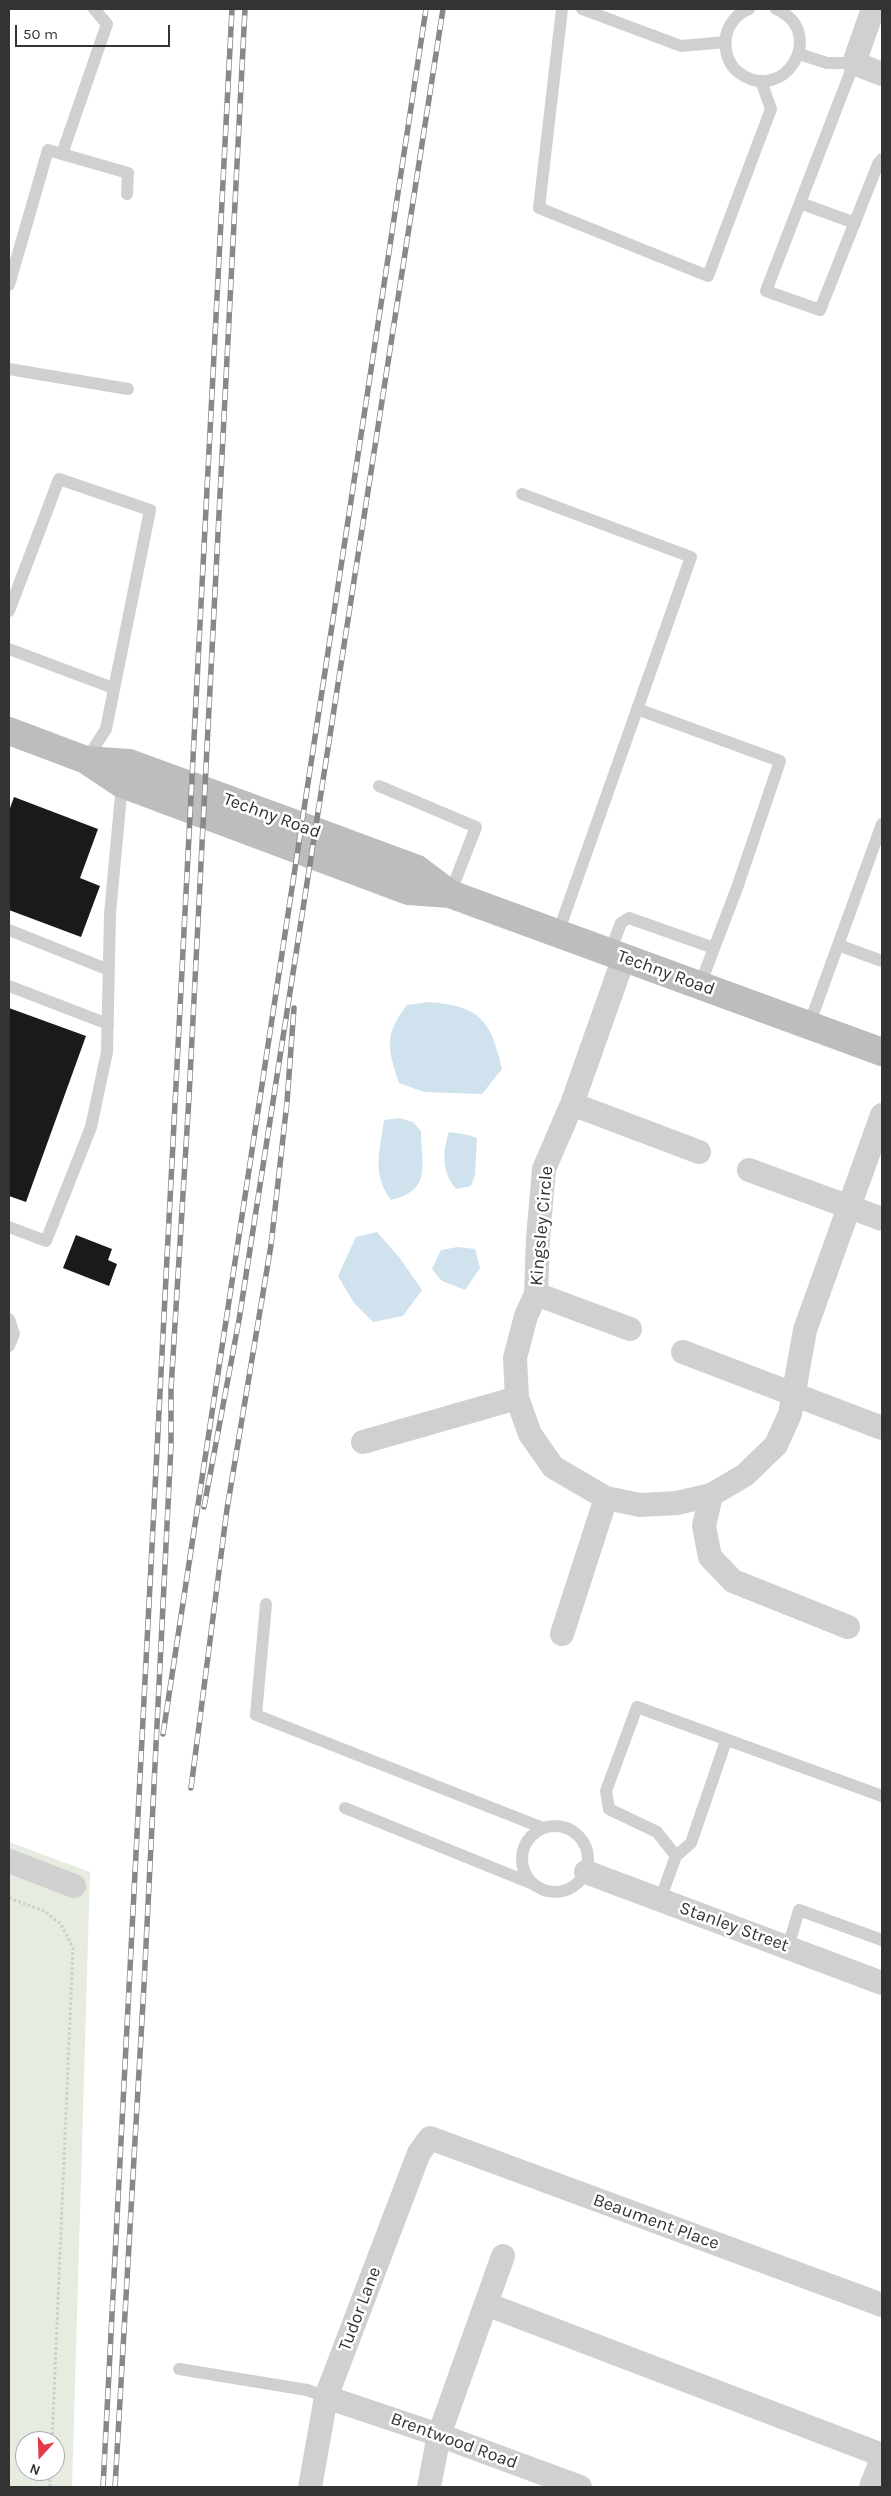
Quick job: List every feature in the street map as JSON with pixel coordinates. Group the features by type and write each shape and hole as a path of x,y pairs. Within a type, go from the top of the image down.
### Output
{"main road":[{"name":"Techny Road","path":"9,733 86,760 122,784 408,891 450,894 882,1052"},
{"name":"Techny Road","path":"86,760 129,763 292,823 416,869 450,894"}],"street":[{"path":"873,9 854,63 882,74"},
{"name":"Kingsley Circle","path":"617,955 572,1104 544,1169 538,1238 536,1294 526,1316 515,1358 517,1398 530,1434 553,1467 606,1498 640,1505 677,1503 711,1495 744,1476 776,1445 790,1414 805,1330 882,1115"},
{"path":"572,1104 699,1152"},
{"path":"749,1170 882,1219"},
{"path":"536,1294 630,1329"},
{"path":"683,1352 882,1428"},
{"path":"363,1442 517,1398"},
{"path":"711,1495 704,1526 710,1557 733,1581 848,1627"},
{"path":"562,1634 606,1498"},
{"path":"9,1861 74,1886"},
{"name":"Stanley Street","path":"586,1872 882,1983"},
{"name":"Beaument Place","path":"430,2138 882,2305"},
{"name":"Tudor Lane","path":"310,2487 326,2397 419,2153 430,2138"},
{"path":"429,2487 439,2435 504,2256"},
{"path":"486,2304 882,2457 871,2487"},
{"name":"Brentwood Road","path":"326,2397 439,2435 580,2487"}],"lane":[{"path":"62,154 107,24 94,9"},
{"path":"562,9 539,208 708,276 771,109 761,81"},
{"path":"582,9 681,46 725,42"},
{"path":"749,9 732,12 731,24 725,42 726,52 735,69 752,79 761,81 780,77 794,63 800,45 796,26 790,18 776,9"},
{"path":"798,54 827,63 854,63 766,292 820,310 878,164 882,159"},
{"path":"9,286 48,150 128,173 127,194"},
{"path":"800,203 855,223"},
{"path":"9,369 128,389"},
{"path":"9,611 59,479 150,510 106,729 86,760"},
{"path":"522,494 691,557 558,933"},
{"path":"9,649 113,688"},
{"path":"637,709 780,761 737,888 700,985"},
{"path":"9,1227 46,1241 92,1127 107,1052 110,914 122,784"},
{"path":"378,786 476,827 450,894"},
{"path":"809,1025 882,824"},
{"path":"617,955 620,923 628,918 714,948"},
{"path":"9,930 109,970"},
{"path":"838,945 882,961"},
{"path":"9,986 108,1024"},
{"path":"9,1319 14,1334 9,1346"},
{"path":"266,1604 256,1715 543,1828"},
{"path":"676,1856 657,1832 609,1809 606,1791 637,1707 726,1741 748,1746 882,1796"},
{"path":"660,1900 676,1856 691,1843 726,1741"},
{"path":"345,1808 533,1884 542,1890 562,1892 572,1888 586,1872 587,1850 575,1832 560,1826 543,1828 533,1834 526,1842 522,1853 524,1870 533,1884"},
{"path":"788,1948 800,1910 882,1940"},
{"path":"179,2369 307,2390 326,2397"}],"path":[{"path":"9,1898 44,1911 61,1924 73,1948 52,2431"}],"shaded area":[{"path":"9,1842 90,1872 72,2487 9,2487"}],"water":[{"path":"429,1002 460,1007 472,1012 488,1027 498,1052 502,1069 482,1094 424,1092 399,1083 390,1051 391,1034 394,1025 407,1005"},
{"path":"399,1118 413,1122 421,1131 423,1165 419,1183 413,1190 404,1196 391,1200 381,1180 378,1162 384,1120"},
{"path":"449,1132 477,1138 475,1175 471,1186 456,1189 448,1176 444,1155"},
{"path":"377,1232 399,1257 422,1290 403,1316 373,1322 354,1303 338,1276 356,1237"},
{"path":"458,1247 475,1249 480,1268 465,1290 442,1281 432,1269 441,1250"}],"building":[{"path":"14,797 98,829 80,878 100,886 81,937 9,910 9,811"},
{"path":"9,1008 86,1036 26,1202 9,1196"},
{"path":"76,1235 112,1249 108,1260 117,1264 109,1286 63,1268"}],"railway":[{"path":"103,2487 232,9"},
{"path":"115,2487 144,1985 171,1445 171,1389 189,1097 245,9"},
{"path":"163,1734 426,9"},
{"path":"204,1507 239,1320 443,9"},
{"path":"191,1788 227,1509 271,1245 287,1102 294,1008"}]}
